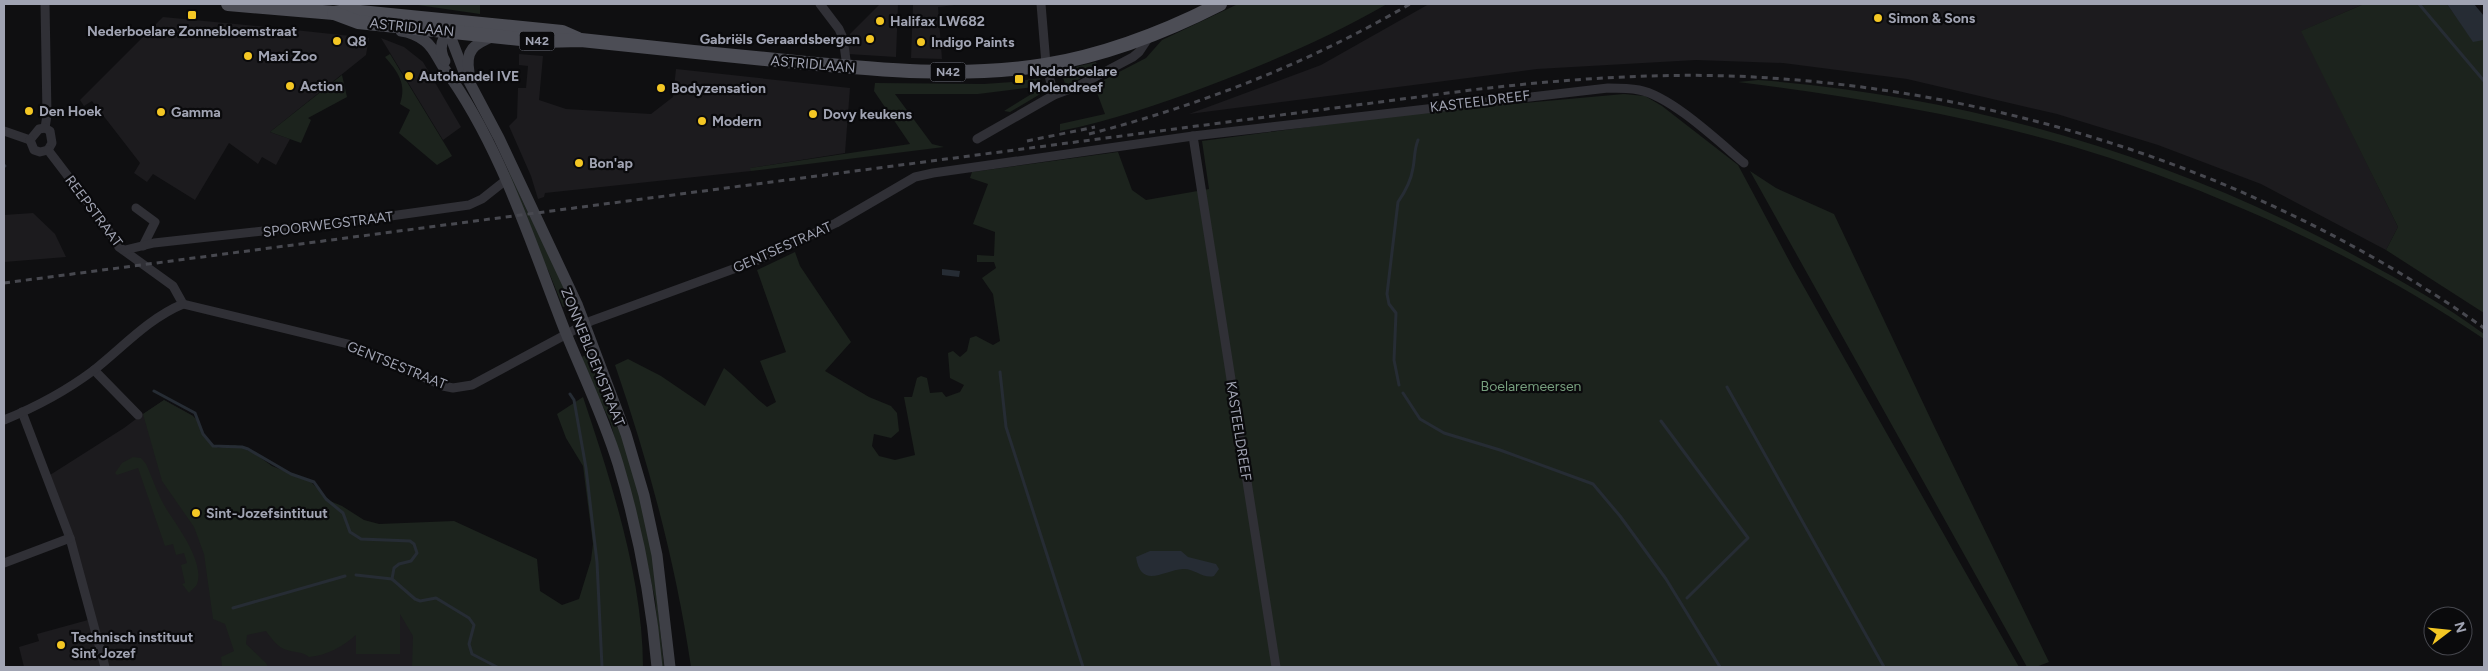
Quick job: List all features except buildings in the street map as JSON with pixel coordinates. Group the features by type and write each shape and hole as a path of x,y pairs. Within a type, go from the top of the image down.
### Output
{"main road":[{"name":"ASTRIDLAAN","path":"228,4 334,13 348,11 449,31 469,23 562,32 581,40"},
{"name":"ASTRIDLAAN","path":"334,13 358,22 494,36 559,42 581,40 912,72 965,72 1046,64 1096,53 1149,36 1220,4"},
{"path":"358,22 366,27 410,32 425,41 450,74"},
{"path":"449,31 443,38 441,49 450,74"},
{"name":"ZONNEBLOEMSTRAAT","path":"449,31 464,72 586,324 626,434 644,495 657,555 670,667"},
{"path":"469,79 467,60 470,52 481,42 494,36"},
{"name":"ZONNEBLOEMSTRAAT","path":"450,74 488,140 506,180 566,333 608,431 636,528 650,600 657,667"}],"street":[{"path":"45,4 47,115 45,128"},
{"path":"820,4 839,29 843,38 847,67"},
{"path":"1041,4 1046,64 1054,95"},
{"name":"ASTRIDLAAN","path":"978,139 1054,95 1078,86 1133,57 1139,52 1149,36"},
{"name":"KASTEELDREEF","path":"933,173 1193,136 1608,88 1640,90 1668,104 1705,130 1744,163"},
{"path":"30,140 33,133 45,128"},
{"path":"45,128 52,134 52,143 48,150"},
{"name":"REEPSTRAAT","path":"4,131 30,140 34,150 40,152 48,150 103,222 119,247 173,286 183,304"},
{"name":"KASTEELDREEF","path":"1193,136 1276,667"},
{"name":"GENTSESTRAAT","path":"183,304 352,345 442,386 453,388 472,386 486,380 566,333 758,260 836,223 915,177 933,173"},
{"name":"SPOORWEGSTRAAT","path":"125,250 143,246 469,205 482,199 506,180"},
{"path":"136,208 154,222 143,246"},
{"path":"4,420 64,390 94,370 167,310 183,304"},
{"path":"94,370 138,415"},
{"path":"22,412 70,538 105,667"},
{"path":"4,563 70,538"}],"shaded area":[{"path":"880,4 898,4 896,57 848,54 850,34"},
{"path":"913,4 963,4 938,7 942,59 911,58"},
{"path":"1429,4 2364,4 2302,31 2398,227 2386,250 2261,184 2158,145 2057,114 1907,79 1783,63 1696,60 1537,69 1189,114 1321,65"},
{"path":"2447,4 2474,4 2484,16 2484,40 2473,42"},
{"path":"163,17 369,38 366,55 270,132 290,139 276,165 262,157 258,164 229,143 195,200 153,174 147,182 134,173 140,163 92,101 84,106 80,100"},
{"path":"381,38 404,47 423,62 461,127 443,140"},
{"path":"519,54 543,56 539,100 566,109 651,114 673,97 676,69 850,88 845,153 751,168 751,171 545,193 544,197 538,199 531,176 509,126 517,118 518,88 526,88 528,66 519,65"},
{"path":"33,213 55,234 66,257 4,262 4,215"},
{"path":"942,269 960,271 959,277 942,275"},
{"name":"Sint-Jozefsintituut","path":"164,400 193,416 196,436 486,667 107,667 50,475 124,428 136,419 141,412 143,414"},
{"path":"1150,551 1181,551 1188,557 1216,564 1219,569 1214,576 1210,577 1187,569 1148,576 1139,567 1136,557"},
{"name":"Technisch instituut Sint Jozef","path":"88,620 101,667 24,667 19,647 39,641 37,634"}],"green space":[{"path":"411,4 480,4 480,14"},
{"path":"1238,4 1387,4 1322,38 1231,77 1135,111 1060,131 1060,124 1105,114 1094,85 1146,58 1162,40"},
{"path":"2364,4 2447,4 2473,41 2484,40 2484,313 2386,250 2398,227 2301,31"},
{"path":"390,54 452,156 437,165 399,133 410,110 400,104 402,84 394,68 385,57"},
{"path":"1096,62 1098,69 1068,85 1065,84 1062,74 1063,70"},
{"path":"342,75 347,97 308,118 311,120 301,143 270,132"},
{"path":"1040,78 1043,88 1042,93 1010,112 1004,111 1033,93 1033,87 978,94 895,94 932,144 944,147 751,171 750,168 910,144 874,91 875,83 984,84 1012,82 1013,84 1019,83 1019,81"},
{"path":"1758,80 1837,88 1915,100 1993,117 2069,137 2145,162 2218,190 2291,223 2361,259 2454,313 2484,334 2484,339 2396,284 2350,259 2256,214 2159,175 2065,144 1973,121 1832,95 1738,82"},
{"name":"Boelaremeersen","path":"1624,94 1645,96 1662,106 1738,165 1792,266 2019,667 691,667 678,590 660,514 639,439 615,365 628,359 661,376 705,406 724,368 767,407 776,402 760,361 786,352 757,270 795,252 800,266 851,342 825,371 869,397 891,406 897,413 899,431 891,438 874,434 872,446 879,456 895,460 915,455 904,397 912,397 917,378 921,376 927,378 930,393 942,392 946,397 960,392 964,385 950,378 948,353 953,351 960,357 967,351 970,338 976,336 993,345 1000,341 993,294 982,278 996,268 994,262 977,262 977,255 994,256 995,232 973,224 988,184 970,178 972,172 1118,152 1132,190 1146,200 1209,189 1202,141 1412,113"},
{"path":"1750,171 1776,188 1834,214 1933,424 2049,662 2036,667 2027,667"},
{"path":"508,172 510,172 573,303 563,307 548,270 540,259"},
{"path":"589,354 613,420 625,441 644,509 653,559 664,667 661,667 655,599 639,525 610,421 579,358"},
{"path":"583,397 624,530 638,599 643,667 412,667 413,636 400,614 400,654 356,654 356,635 334,650 309,657 281,647 266,631 247,635 246,644 268,667 222,667 221,657 234,651 225,624 213,619 204,554 194,527 162,481 143,414 164,400 193,416 197,420 204,437 218,448 235,445 254,453 272,466 310,481 330,501 364,520 379,524 454,521 537,559 540,591 562,605 579,599 591,560 593,544 583,466 566,438 557,414"},
{"path":"133,457 141,458 146,464 164,505 194,556 198,575 196,585 189,593 182,584 185,583 181,565 187,563 184,553 176,555 173,544 165,546 138,468 117,475 115,473 122,463"}],"waterway":[{"path":"2419,4 2484,81"},
{"path":"1399,385 1394,360 1396,313 1389,304 1387,294 1398,202 1411,177 1418,140"},
{"path":"1000,372 1006,427 1083,667"},
{"path":"1727,387 1884,667"},
{"path":"154,391 195,413 203,434 213,446 248,449 291,474 314,482 326,499 343,513 350,532 361,539 410,541 414,544 417,553 411,561 399,564 394,568 392,579 415,599 420,601 436,598 469,618 474,625 469,644 472,654 497,667"},
{"path":"1403,393 1420,419 1444,433 1500,450 1593,484 1620,516 1666,579 1720,667"},
{"path":"570,394 574,400 586,468 597,562 602,667"},
{"path":"1661,421 1748,538 1687,598"},
{"path":"356,575 392,579"},
{"path":"233,608 345,576"}],"railway":[{"path":"1089,134 1172,110 1254,80 1333,45 1410,4"},
{"path":"4,283 1471,90 1612,78 1683,75 1754,77 1851,86 1947,101 2043,123 2137,152 2228,186 2317,227 2403,275 2484,328"},
{"path":"1027,141 1095,127"}],"place":[{"name":"Nederboelare Zonnebloemstraat","path":"192,15"},
{"name":"Simon & Sons","path":"1878,18"},
{"name":"Halifax LW682","path":"880,21"},
{"name":"Gabriëls Geraardsbergen","path":"870,39"},
{"name":"Q8","path":"337,41"},
{"name":"Indigo Paints","path":"921,42"},
{"name":"Maxi Zoo","path":"248,56"},
{"name":"Autohandel IVE","path":"409,76"},
{"name":"Nederboelare Molendreef","path":"1019,79"},
{"name":"Action","path":"290,86"},
{"name":"Bodyzensation","path":"661,88"},
{"name":"Den Hoek","path":"29,111"},
{"name":"Gamma","path":"161,112"},
{"name":"Dovy keukens","path":"813,114"},
{"name":"Modern","path":"702,121"},
{"name":"Bon'ap","path":"579,163"},
{"name":"Sint-Jozefsintituut","path":"196,513"},
{"name":"Technisch instituut Sint Jozef","path":"61,645"}]}
